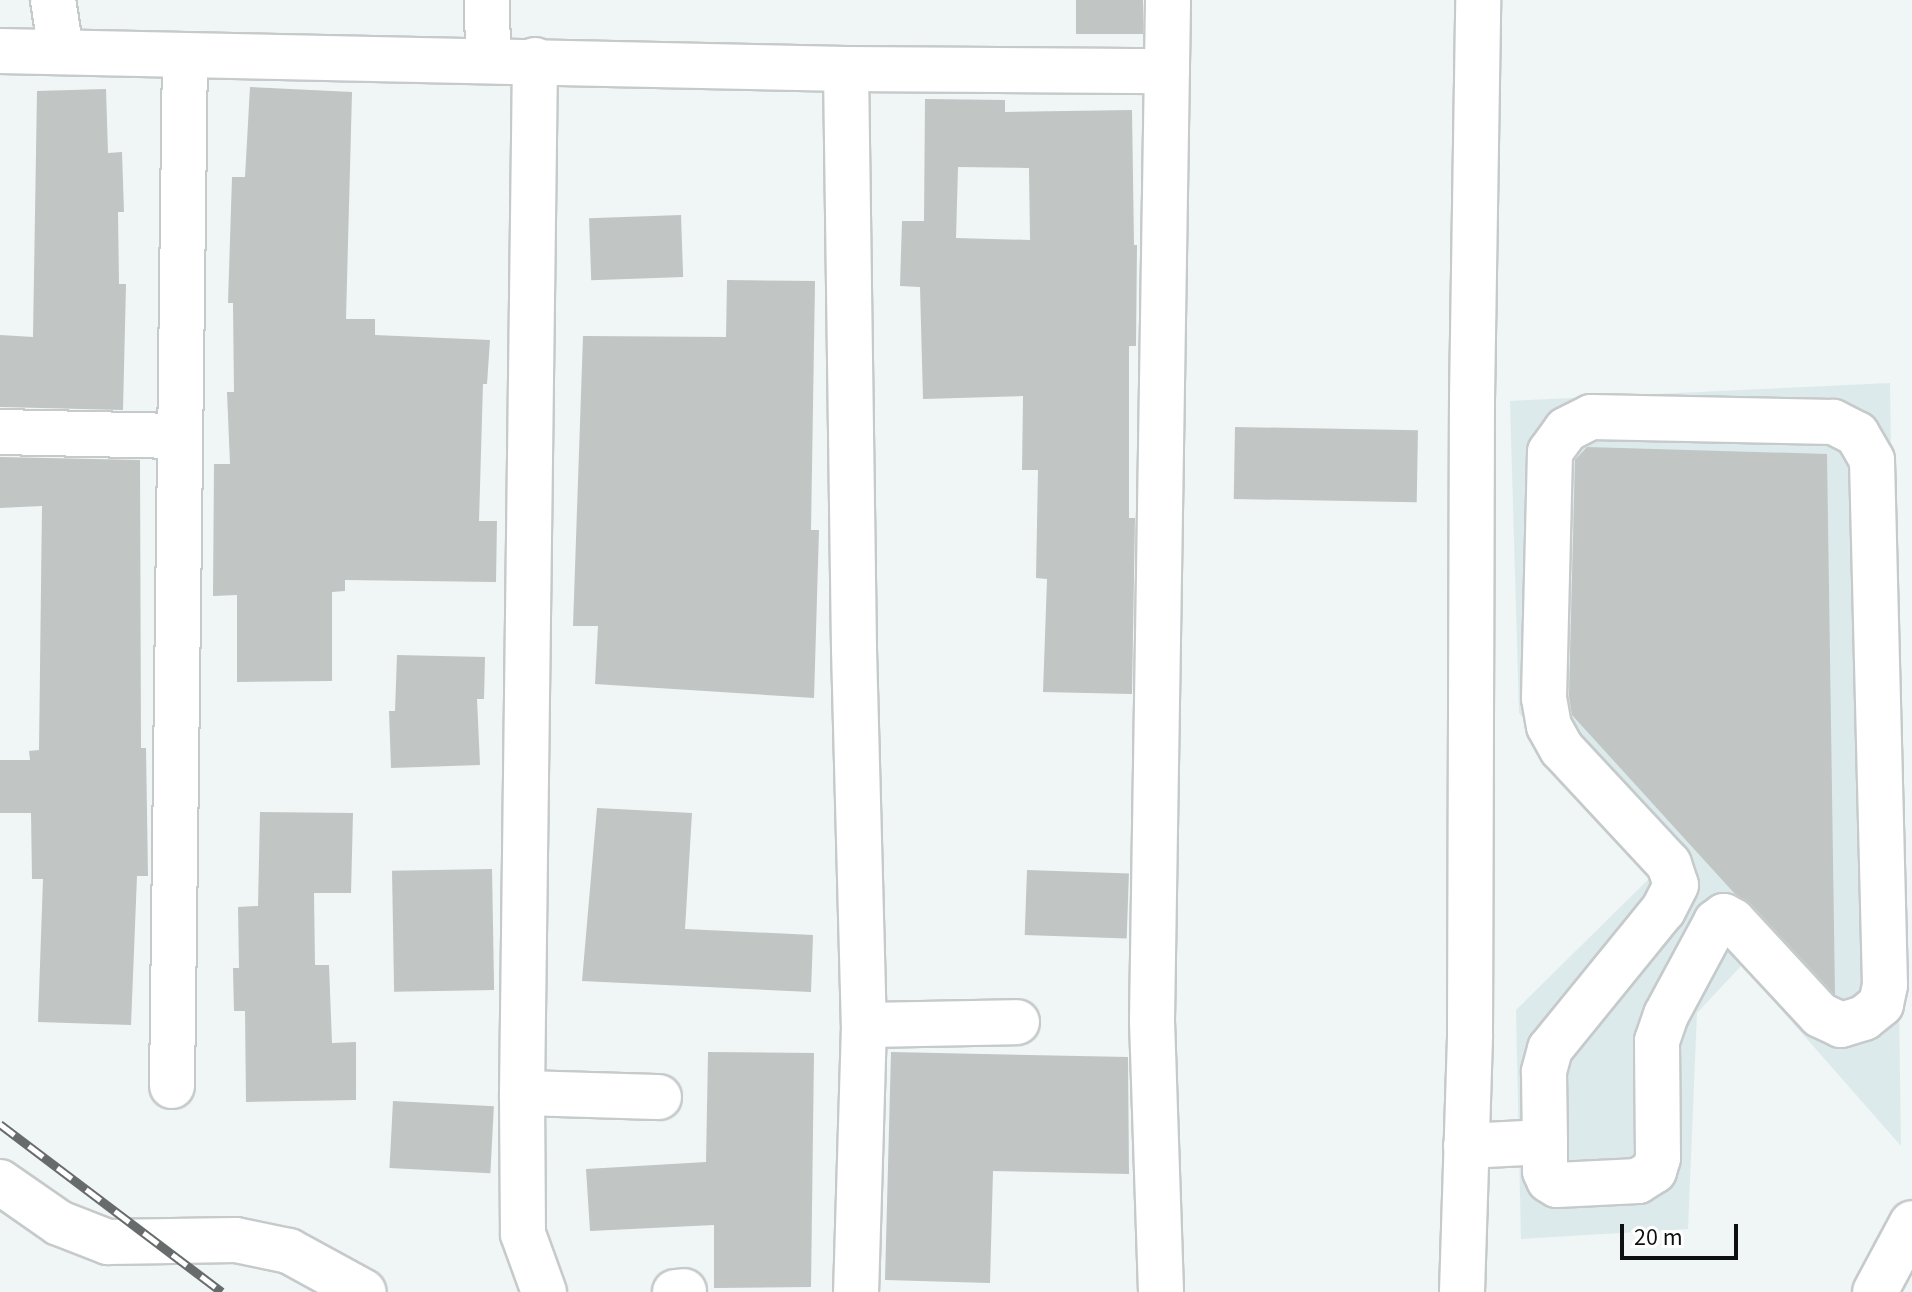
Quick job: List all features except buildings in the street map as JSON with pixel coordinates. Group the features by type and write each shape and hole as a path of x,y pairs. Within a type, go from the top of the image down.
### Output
{"street":[{"path":"53,0 61,51"},
{"path":"487,0 488,60"},
{"path":"1161,1292 1152,1020 1168,0"},
{"path":"1462,1292 1478,0"},
{"path":"0,51 846,69 1167,71"},
{"path":"172,1086 185,56"},
{"path":"535,60 522,1093 523,1234 544,1292"},
{"path":"846,69 854,649 864,1025 856,1292"},
{"path":"1591,417 1833,422 1857,434 1872,460 1885,985 1881,1004 1864,1018 1841,1025 1820,1015 1733,921 1724,916 1716,922 1666,1015 1657,1041 1658,1158 1654,1171 1638,1181 1557,1185 1549,1180 1545,1171 1545,1142 1544,1072 1550,1049 1663,910 1676,885 1669,864 1562,749 1549,726 1544,698 1550,452 1566,430 1591,417"},
{"path":"0,432 179,436"},
{"path":"864,1025 1017,1022"},
{"path":"522,1093 659,1097"},
{"path":"1466,1146 1545,1142"},
{"path":"0,1182 59,1223 108,1242 236,1240 289,1251 364,1292"},
{"path":"1875,1292 1912,1223"},
{"path":"675,1292 684,1291"}],"shaded area":[{"path":"1890,383 1901,1146 1742,965 1697,1013 1688,1229 1521,1239 1516,1010 1668,860 1519,713 1510,401"}],"railway":[{"path":"0,1124 222,1292"}]}
